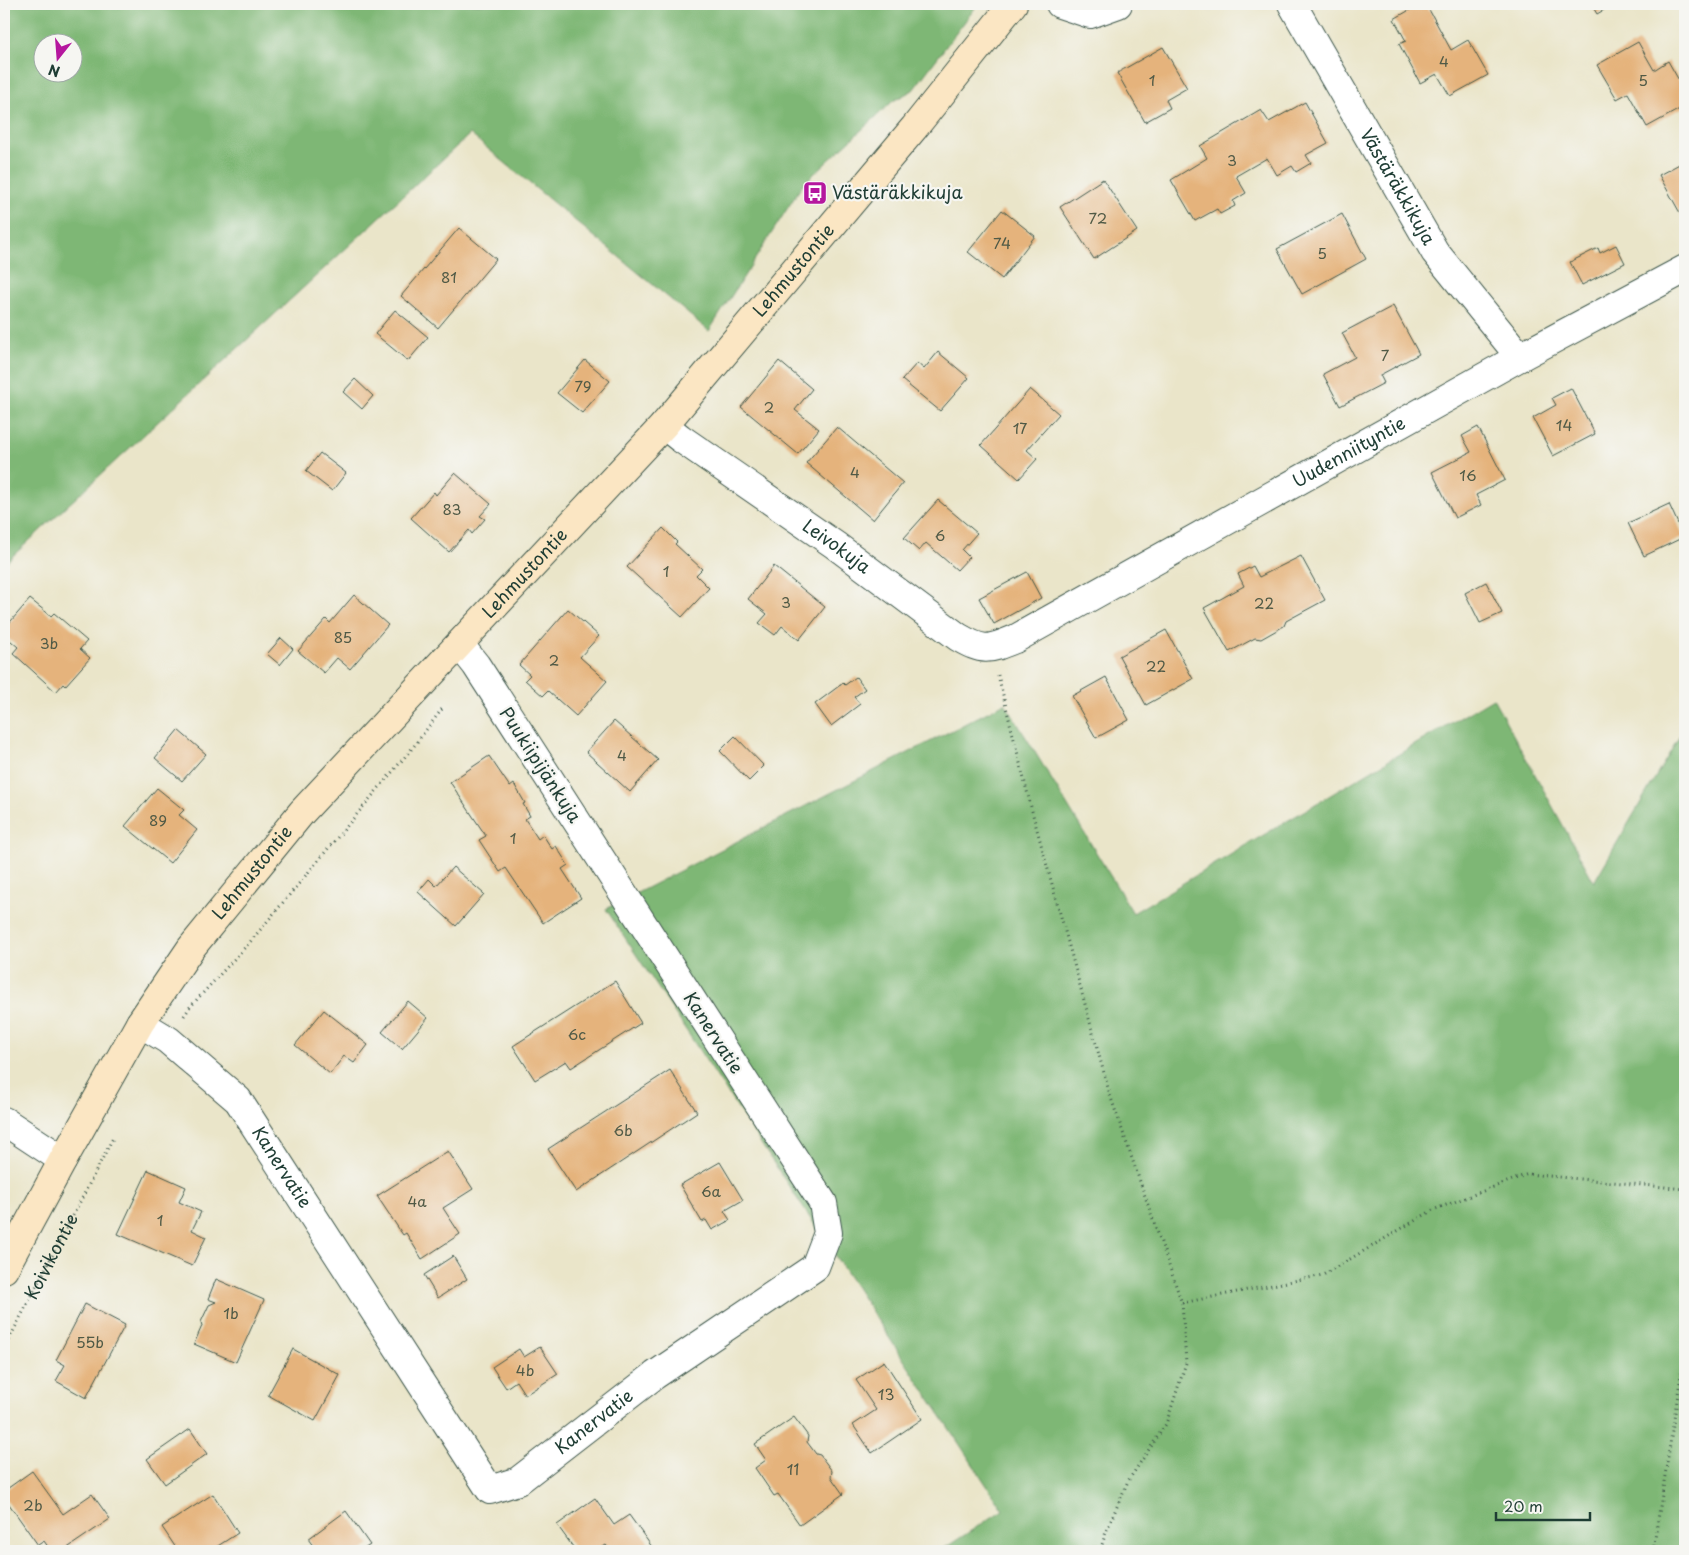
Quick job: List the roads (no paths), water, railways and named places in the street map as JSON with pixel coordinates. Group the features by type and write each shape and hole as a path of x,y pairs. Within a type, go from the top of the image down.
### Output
{"main road":[{"name":"Lehmustontie","path":"63,1160 140,1023 191,948 302,812 664,425 914,128 1013,4"},
{"name":"Koivikontie","path":"4,1269 63,1160"}],"street":[{"path":"1060,4 1090,14 1118,4"},
{"name":"Västäräkkikuja","path":"1292,4 1435,252 1520,357"},
{"name":"Uudenniityntie","path":"1003,644 1520,357 1685,269"},
{"name":"Leivokuja","path":"664,425 835,545 958,637 974,646 1003,644"},
{"name":"Puukiipijänkuja","path":"460,644 481,673 618,886"},
{"name":"Kanervatie","path":"140,1023 168,1040 238,1100 490,1490 518,1481 655,1375 815,1267 828,1233 823,1203 618,886"},
{"path":"4,1121 63,1160"}],"place":[{"name":"Västäräkkikuja","path":"815,193"}]}
